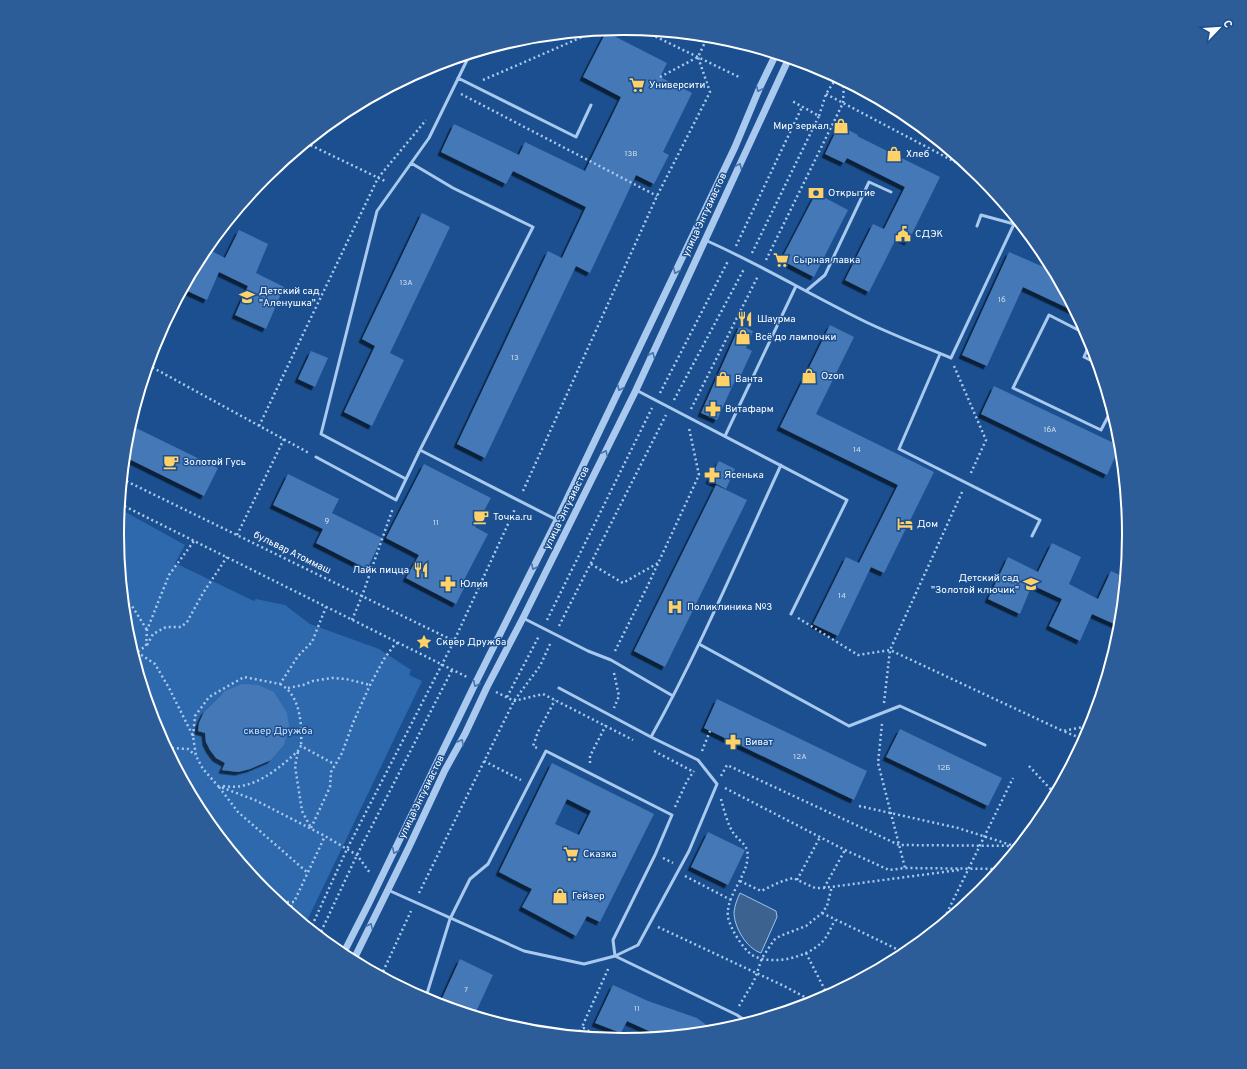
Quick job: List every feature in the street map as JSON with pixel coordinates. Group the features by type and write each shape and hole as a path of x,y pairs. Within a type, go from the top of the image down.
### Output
{"street":[{"path":"345,950 557,520 735,148 760,87 774,59"},
{"name":"улица Энтузиастов","path":"356,956 445,770 465,734 487,687 523,618 636,390 787,63"},
{"path":"512,612 523,618"}],"lane":[{"path":"406,479 321,434 377,211 429,138 467,61"},
{"path":"458,78 576,137 591,105"},
{"path":"316,457 396,500 533,227 453,188 411,163"},
{"path":"806,291 825,275 870,182 891,192"},
{"path":"705,240 867,323 951,358 1014,224 981,215 977,226"},
{"path":"725,436 796,286"},
{"path":"1078,329 1049,315 1013,388 1101,430 1108,416"},
{"path":"1087,349 1084,357 1091,361"},
{"path":"940,354 899,449 1040,520 1032,536"},
{"path":"636,390 846,500 791,614"},
{"path":"420,450 557,520"},
{"path":"651,737 699,644 780,465"},
{"path":"523,618 588,651 611,660 673,696"},
{"path":"699,644 849,726 883,714 900,706 985,745"},
{"path":"388,890 524,951 584,964 615,956 638,946 689,851 717,784 698,760 559,688"},
{"path":"428,994 450,919 470,878 488,864 546,751 672,815 655,855 613,940 615,956"},
{"path":"615,956 743,1019"}],"path":[{"path":"654,36 741,78"},
{"path":"660,77 698,58 705,42"},
{"path":"383,972 415,902 514,701 540,666 669,408 748,261 819,116 826,94 834,82"},
{"path":"590,756 620,696 611,660 699,475 687,417 843,103 844,87"},
{"path":"453,90 657,196"},
{"path":"826,94 955,161"},
{"path":"792,101 819,116"},
{"path":"310,145 394,186"},
{"path":"259,426 378,178"},
{"path":"951,358 986,440 969,476"},
{"path":"153,369 316,457"},
{"path":"237,535 284,439"},
{"name":"бульвар Атоммаш","path":"127,481 454,641"},
{"path":"905,868 878,763 890,650 966,483"},
{"path":"352,620 396,500"},
{"path":"125,506 476,682"},
{"path":"146,646 147,630 169,575 194,541"},
{"path":"138,651 146,646 153,634 166,627 181,627 187,622 203,593 226,557"},
{"path":"591,564 623,584 658,563"},
{"path":"129,605 135,610 147,630"},
{"path":"280,684 298,656 312,642 326,607"},
{"path":"791,614 858,655 890,650 1079,737"},
{"path":"312,828 330,786 331,772 334,764 342,753 370,684 384,659 395,644 398,643"},
{"path":"139,653 155,664 193,736"},
{"path":"321,932 357,855 452,670"},
{"path":"196,756 193,736 195,716 209,697 244,677 280,684 288,688 294,700 301,722 301,746 298,751 268,776 255,782 232,788 218,786"},
{"path":"288,688 313,681 332,678 370,684"},
{"path":"487,687 514,701 543,694 638,743"},
{"path":"546,751 533,746 538,732 555,700"},
{"path":"1063,731 1085,726"},
{"path":"301,746 334,764"},
{"path":"173,748 188,749 196,756 204,769 238,812 308,873"},
{"path":"652,750 845,850 889,870 905,868 994,869"},
{"path":"298,751 295,766 302,811 312,828"},
{"path":"484,761 529,784"},
{"path":"835,920 822,943 806,953 790,959 762,958 752,954 734,935 728,916 730,900 747,863 747,849 732,832 717,784 728,765 899,846 1013,846"},
{"path":"1029,766 1052,791"},
{"path":"945,917 1014,778"},
{"path":"678,800 687,781"},
{"path":"218,786 255,800 312,828 357,855 379,883"},
{"path":"859,806 958,828 1013,846"},
{"path":"291,907 325,836"},
{"path":"797,880 820,837"},
{"path":"823,888 845,850"},
{"path":"740,881 761,891 793,878 815,888 823,888 969,869"},
{"path":"677,872 730,900"},
{"path":"737,1015 737,1009 754,981 762,958 774,940 780,936 806,926 822,914 827,906 832,886"},
{"path":"285,902 294,902"},
{"path":"822,914 900,951"},
{"path":"650,924 685,939 807,999"},
{"path":"806,953 825,991"},
{"path":"580,1032 615,956"},
{"path":"582,1027 592,1033"}],"green space":[{"name":"сквер Дружба","path":"125,512 185,545 175,563 254,601 256,599 285,605 310,624 379,649 411,670 409,675 422,681 307,921 270,888 227,839 191,784 162,726 141,664 128,600 125,567"}],"shaded area":[{"path":"740,893 776,911 777,917 761,953 750,947 736,924 734,912"}],"building":[{"path":"613,35 667,63 660,77 692,93 663,152 669,155 654,184 636,175 590,273 576,266 485,458 457,444 548,251 562,258 586,207 513,171 506,184 441,152 454,124 519,155 525,142 585,171 621,97 583,77 604,36"},
{"path":"839,125 858,135 857,136 940,177 908,242 897,237 869,292 845,280 873,224 884,229 905,187 847,158 844,163 825,154"},
{"path":"816,193 848,210 814,277 781,260"},
{"path":"422,213 450,227 390,353 404,360 372,426 344,412 375,346 362,339"},
{"path":"239,230 268,244 256,273 284,287 266,329 235,315 248,286 219,272 207,300 188,291 212,251 225,258"},
{"path":"1009,252 1046,268 1068,308 1023,287 987,366 962,355"},
{"path":"740,325 753,331 746,348 752,351 740,377 737,376 717,420 701,413"},
{"path":"830,325 854,337 816,414 934,472 884,573 871,567 838,636 813,624 846,557 859,563 898,485 780,427"},
{"path":"311,351 328,358 315,387 298,379"},
{"path":"994,386 1114,443 1116,454 1107,475 981,414"},
{"name":"Золотой Гусь","path":"136,428 218,468 204,496 130,459"},
{"path":"719,461 735,469 726,489 709,480"},
{"path":"424,464 491,498 475,527 488,534 464,580 467,582 456,604 406,578 419,555 386,538"},
{"path":"288,474 339,499 332,513 382,538 367,569 316,543 323,529 273,505"},
{"name":"Поликлиника №3","path":"716,485 747,500 665,667 634,651"},
{"path":"1052,543 1081,557 1069,584 1098,599 1111,571 1121,576 1114,624 1092,614 1080,641 1049,626 1062,599 1032,585 1020,614 988,599 1008,557 1038,572"},
{"path":"242,684 258,685 274,692 287,713 289,726 284,745 271,760 250,769 238,772 222,770 225,763 216,758 210,750 206,742 205,733 198,731 199,723 204,712 225,691"},
{"path":"717,699 867,771 854,800 704,728"},
{"path":"900,729 1002,778 988,806 886,757"},
{"name":"Сказка","path":"552,763 654,814 600,922 587,916 576,936 522,907 532,889 499,872","holes":["567,799 591,811 579,835 555,824"]},
{"path":"708,832 745,850 728,885 691,867"},
{"path":"460,959 493,975 476,1011 442,999"},
{"path":"613,985 648,1001 697,1018 708,1026 689,1030 653,1033 627,1021 621,1033 595,1023"}],"place":[{"name":"Университи","path":"637,85"},
{"name":"Мир зеркал","path":"841,126"},
{"name":"Хлеб","path":"894,154"},
{"name":"Открытие","path":"816,193"},
{"name":"СДЭК","path":"903,234"},
{"name":"Сырная лавка","path":"781,260"},
{"name":"Детский сад \"Аленушка\"","path":"247,297"},
{"name":"Шаурма","path":"745,319"},
{"name":"Всё до лампочки","path":"743,337"},
{"name":"Ozon","path":"809,376"},
{"name":"Ванта","path":"723,379"},
{"name":"Витафарм","path":"713,409"},
{"name":"Золотой Гусь","path":"171,462"},
{"name":"Ясенька","path":"712,475"},
{"name":"Точка.ru","path":"481,517"},
{"name":"Дом","path":"905,524"},
{"name":"Лайк пицца","path":"421,570"},
{"name":"Юлия","path":"448,584"},
{"name":"Детский сад \"Золотой ключик\"","path":"1031,584"},
{"name":"Поликлиника №3","path":"675,607"},
{"name":"Сквер Дружба","path":"424,642"},
{"name":"Виват","path":"733,742"},
{"name":"Сказка","path":"571,854"},
{"name":"Гейзер","path":"560,896"}]}
